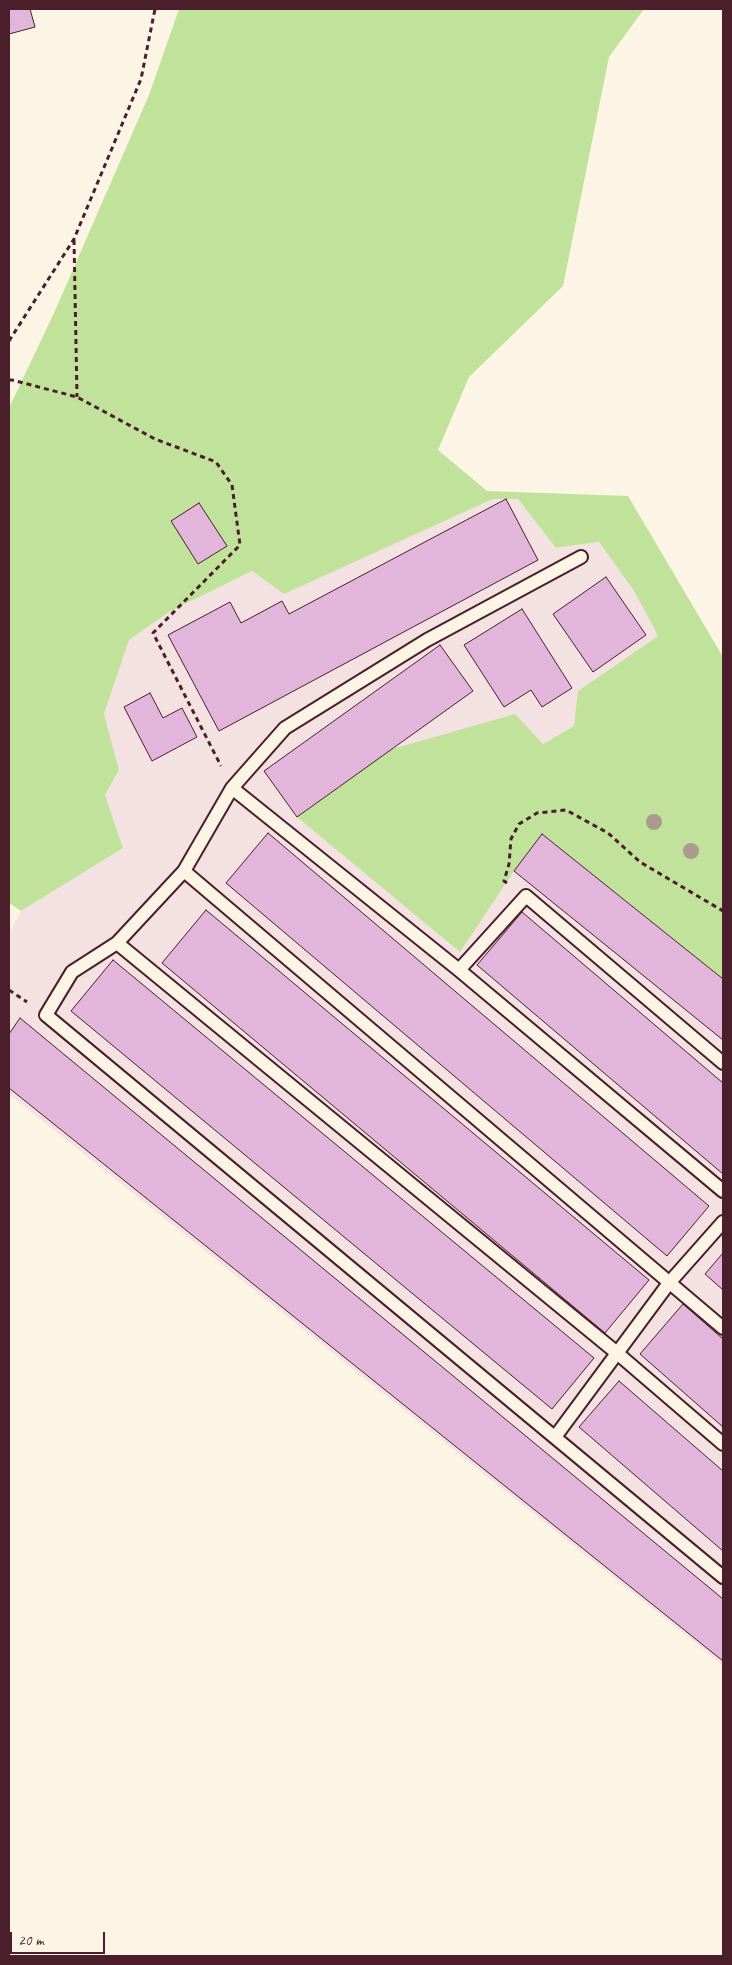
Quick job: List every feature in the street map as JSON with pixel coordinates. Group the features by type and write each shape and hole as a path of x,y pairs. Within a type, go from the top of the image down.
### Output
{"lane":[{"path":"581,557 427,640 285,728 232,788 184,871 117,943 72,972 46,1015 723,1577"},
{"path":"232,788 460,970 723,1191"},
{"path":"184,871 723,1328"},
{"path":"460,970 526,896 723,1063"},
{"path":"117,943 617,1353 723,1444"},
{"path":"555,1437 669,1283 723,1222"}],"path":[{"path":"9,342 74,239 141,78 155,9"},
{"path":"74,239 78,397"},
{"path":"9,380 78,397 155,439 216,462 232,485 240,544 153,633 232,788"},
{"path":"504,881 509,864 511,839 519,824 537,813 566,810 608,833 640,862 723,911"}],"shaded area":[{"path":"493,499 518,499 556,548 599,542 634,591 658,636 579,690 574,726 543,744 514,871 542,834 723,979 723,1665 9,1094 9,933 21,911 123,848 105,795 119,770 104,714 129,640 169,612 252,571 285,593"}],"green space":[{"path":"179,9 644,9 609,57 563,286 469,377 438,450 487,491 628,496 723,657 723,979 542,834 514,871 460,952 297,817 389,750 515,714 543,744 574,726 578,691 658,636 634,591 599,542 556,548 518,499 493,499 284,594 252,571 169,612 129,640 104,714 119,770 105,795 123,848 21,911 9,903 9,408 54,313 149,95"}],"building":[{"path":"9,9 30,9 35,27 9,34"},
{"path":"506,499 538,560 219,731 168,635 230,602 241,623 282,601 289,614"},
{"path":"199,503 227,546 198,564 171,521"},
{"path":"606,577 646,635 593,672 553,614"},
{"path":"522,609 572,688 542,707 531,690 504,707 464,645"},
{"path":"440,645 473,691 297,817 264,771"},
{"path":"150,693 163,718 182,708 197,737 152,761 124,707"},
{"path":"268,833 709,1206 667,1256 226,883"},
{"path":"542,834 723,979 723,1040 514,871"},
{"path":"206,910 649,1280 605,1333 162,963"},
{"path":"522,912 723,1083 723,1174 477,965"},
{"path":"113,960 594,1358 552,1409 71,1011"},
{"path":"20,1018 723,1599 723,1661 9,1088 9,1034"},
{"path":"723,1253 723,1290 705,1274"},
{"path":"683,1304 723,1339 723,1427 640,1354"},
{"path":"619,1381 723,1471 723,1551 579,1427"}]}
